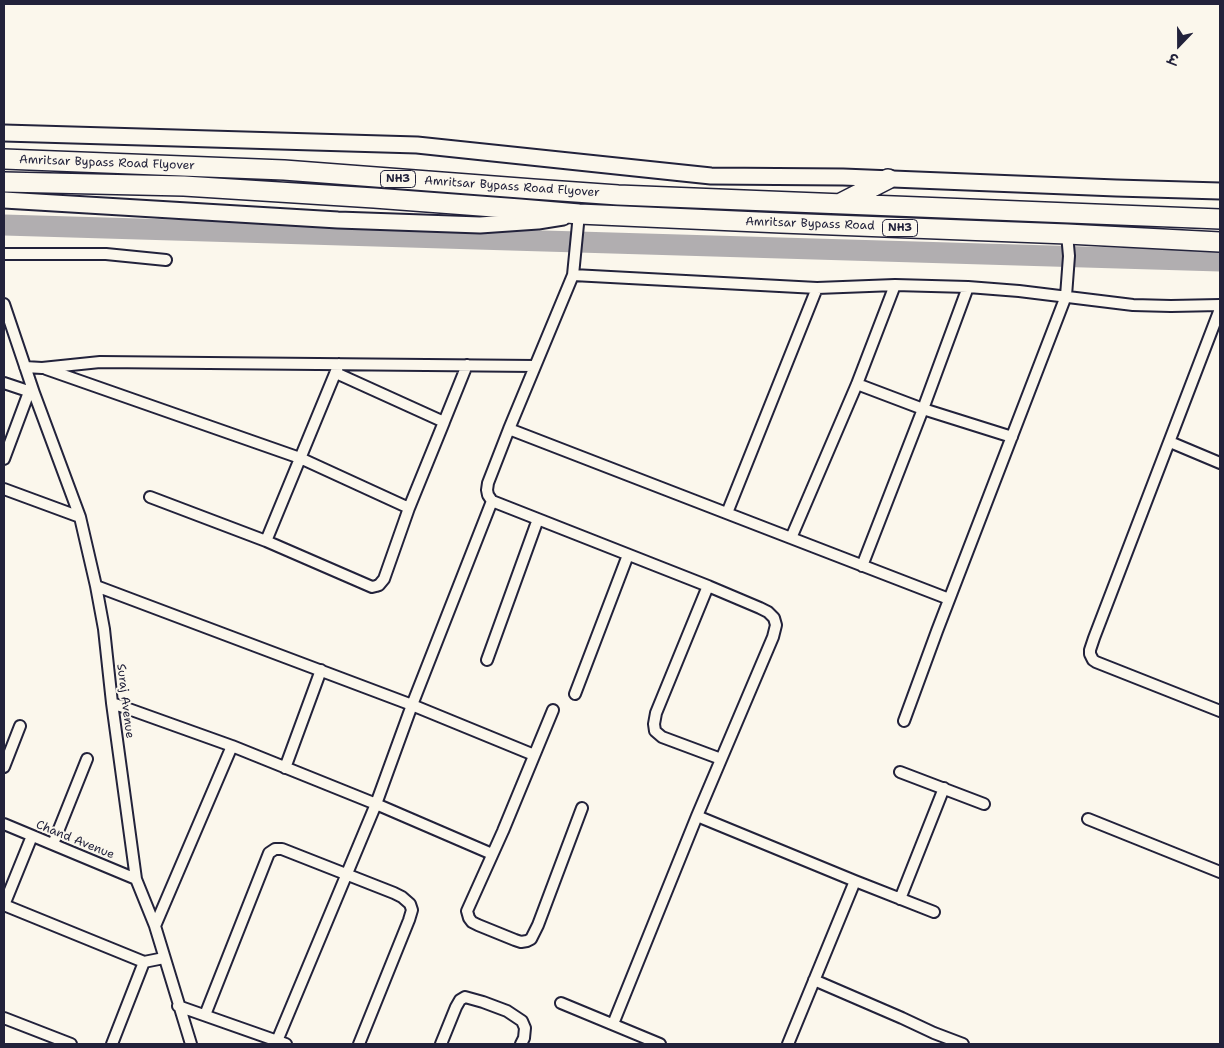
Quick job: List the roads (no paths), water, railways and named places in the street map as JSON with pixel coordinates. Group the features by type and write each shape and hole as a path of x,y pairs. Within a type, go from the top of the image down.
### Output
{"highway":[{"name":"Amritsar Bypass Road Flyover","path":"4,159 284,170 618,195 840,203"},
{"path":"840,203 888,179"},
{"name":"Amritsar Bypass Road Flyover","path":"4,182 184,186 520,208 579,214"},
{"name":"Amritsar Bypass Road","path":"840,203 1220,219"},
{"name":"Amritsar Bypass Road","path":"579,214 1220,242"}],"street":[{"path":"4,133 416,145 711,176 843,177 1220,192"},
{"path":"4,200 338,220 480,224 538,221 579,214 573,275 488,483 488,495 492,501 708,586 768,612 774,618 776,624 773,637 697,816 613,1024"},
{"path":"904,722 949,599 1066,296 1069,256 1066,234"},
{"path":"4,254 106,254 166,260"},
{"path":"573,275 817,288 895,285 968,287 1019,290 1133,305 1220,305"},
{"path":"791,538 857,384 895,285"},
{"path":"862,566 968,287"},
{"path":"727,513 817,288"},
{"name":"Suraj Avenue","path":"4,304 25,367 31,393 80,517 104,629 136,879 155,926 191,1044"},
{"path":"1220,309 1090,650 1091,657 1096,662 1220,711"},
{"path":"25,367 42,368 100,362 337,369 466,365 535,366"},
{"path":"150,496 266,541 372,587 379,585 384,579 409,508 466,365"},
{"path":"42,368 300,458 409,508"},
{"path":"337,369 444,422"},
{"path":"266,541 337,369"},
{"path":"4,383 31,393 4,459"},
{"path":"857,384 923,409 1012,438"},
{"path":"509,429 949,599"},
{"path":"1170,442 1220,463"},
{"path":"4,488 80,517"},
{"path":"178,1006 281,1043 376,804 412,705 492,501"},
{"path":"487,660 538,519"},
{"path":"575,694 628,555"},
{"path":"96,586 412,705 534,755"},
{"path":"708,586 656,713 654,724 656,731 662,737 722,759"},
{"path":"285,768 321,670"},
{"path":"112,703 232,746 376,804 492,854"},
{"path":"553,710 467,911 469,918 478,925 515,940 521,942 531,939 582,808"},
{"path":"4,767 20,726"},
{"path":"155,926 232,746"},
{"path":"52,844 87,759"},
{"path":"900,772 984,804"},
{"path":"900,899 944,788"},
{"path":"697,816 934,912"},
{"path":"1088,819 1220,872"},
{"name":"Chand Avenue","path":"4,824 136,879"},
{"path":"32,836 4,905 144,962 164,958"},
{"path":"205,1015 263,868 272,850 275,848 282,849 402,897 410,904 412,910 409,920 359,1044"},
{"path":"788,1044 855,881"},
{"path":"112,1044 144,962"},
{"path":"814,980 962,1044"},
{"path":"441,1044 456,1007 460,1000 465,997 507,1011 522,1021 525,1028 521,1044"},
{"path":"562,1003 660,1044"},
{"path":"4,1018 72,1044"}],"waterway":[{"path":"4,225 1220,261"}]}
